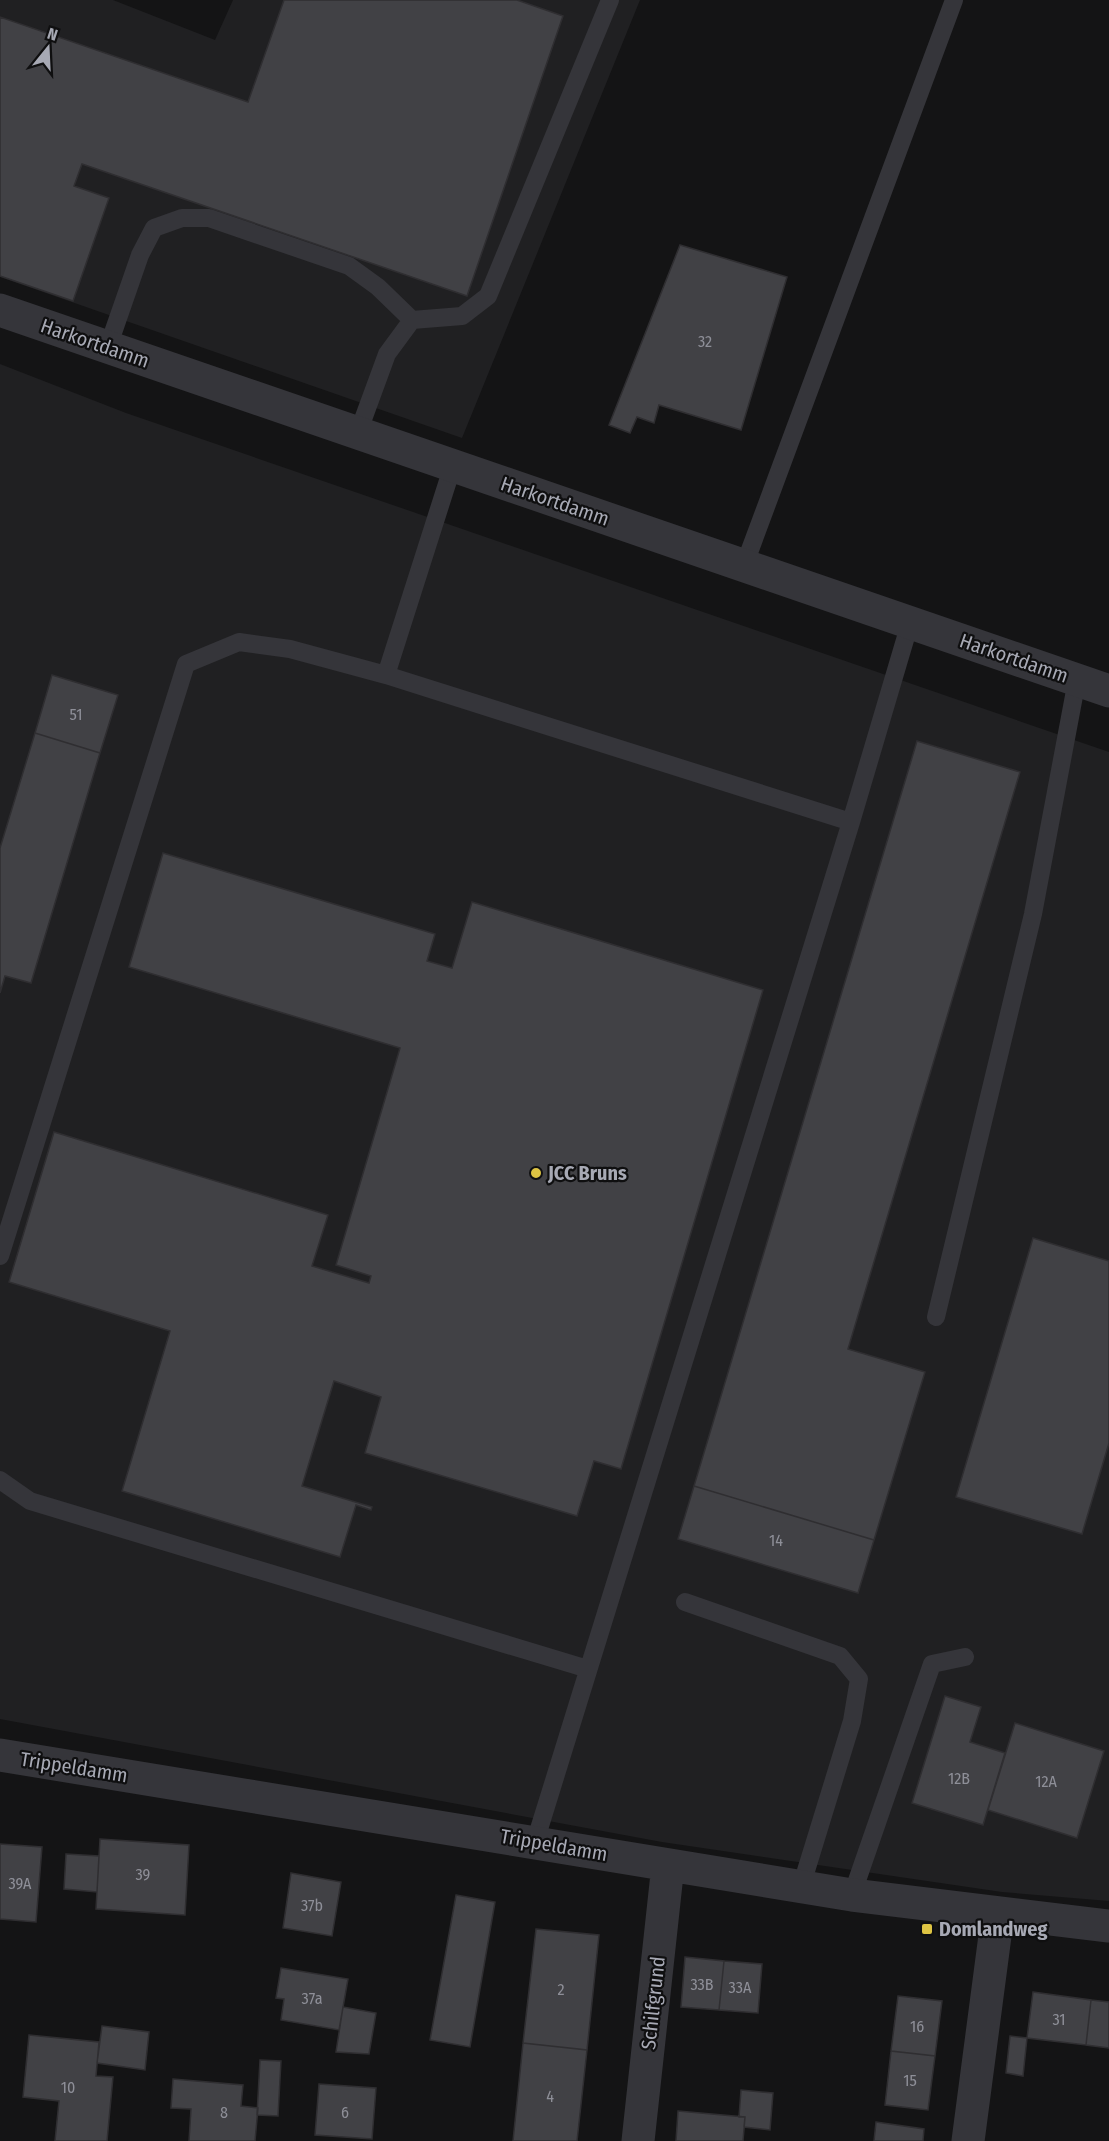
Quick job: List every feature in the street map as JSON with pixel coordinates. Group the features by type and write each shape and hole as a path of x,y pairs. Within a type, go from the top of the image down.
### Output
{"street":[{"name":"Harkortdamm","path":"0,310 1109,691"},
{"name":"Trippeldamm","path":"0,1755 852,1895 1109,1926"},
{"name":"Schilfgrund","path":"638,2141 668,1865"},
{"path":"968,2141 998,1913"}],"lane":[{"path":"108,347 140,255 154,228 182,218 209,218 349,266 378,287 412,320 462,316 488,296 610,0"},
{"path":"744,566 954,0"},
{"path":"358,433 387,354 412,320"},
{"path":"386,675 453,465"},
{"path":"535,1842 910,622"},
{"path":"0,1256 186,664 239,642 290,649 386,675 850,822"},
{"path":"936,1317 1033,914 1077,680"},
{"path":"0,1480 30,1501 588,1669"},
{"path":"685,1602 840,1656 859,1679 852,1721 801,1887"},
{"path":"852,1895 932,1664 965,1658"}],"shaded area":[{"path":"0,0 113,0 215,40 233,0 640,0 462,438 0,277"},
{"path":"0,364 126,413 1109,752 1109,1901 1002,1892 662,1842 0,1719"}],"building":[{"path":"284,0 517,0 563,16 467,296 82,164 74,186 109,198 73,301 0,276 0,17 248,102"},
{"path":"680,245 787,277 741,430 659,405 654,423 637,417 630,433 609,425"},
{"path":"52,675 118,695 100,753 35,733"},
{"path":"35,733 100,753 31,983 5,976 0,993 0,848"},
{"path":"917,741 1020,772 848,1349 925,1372 874,1540 694,1486"},
{"name":"JCC Bruns","path":"163,853 435,934 427,961 452,968 472,902 763,990 621,1469 594,1461 577,1516 365,1453 381,1397 334,1381 302,1486 372,1507 371,1510 356,1505 340,1557 122,1491 170,1331 9,1282 54,1132 328,1215 312,1266 369,1283 371,1276 336,1265 400,1048 129,967"},
{"path":"1033,1238 1109,1261 1109,1443 1082,1534 956,1497"},
{"path":"694,1486 874,1540 858,1593 678,1539"},
{"path":"945,1696 981,1707 970,1742 1005,1753 983,1825 912,1803"},
{"path":"1015,1723 1104,1751 1077,1838 988,1810"},
{"path":"100,1839 189,1845 185,1915 96,1909"},
{"path":"0,1844 42,1847 36,1922 0,1919"},
{"path":"66,1854 99,1856 97,1892 64,1889"},
{"path":"291,1873 341,1882 332,1936 283,1928"},
{"path":"456,1895 495,1902 470,2047 430,2040"},
{"path":"536,1929 599,1935 587,2050 523,2043"},
{"path":"685,1957 724,1961 719,2010 681,2007"},
{"path":"724,1961 762,1964 758,2013 719,2010"},
{"path":"281,1968 348,1979 339,2030 281,2020 284,1999 276,1998"},
{"path":"1033,1992 1091,2000 1086,2045 1027,2038"},
{"path":"898,1996 942,2001 935,2056 891,2051"},
{"path":"1091,2000 1109,2002 1109,2048 1086,2045"},
{"path":"343,2007 376,2013 369,2054 336,2052"},
{"path":"102,2026 149,2032 145,2070 97,2063"},
{"path":"29,2035 99,2042 96,2076 113,2077 107,2141 55,2141 59,2101 23,2097"},
{"path":"1010,2036 1027,2038 1023,2076 1006,2073"},
{"path":"523,2043 587,2050 577,2141 513,2141"},
{"path":"891,2051 935,2056 928,2110 885,2105"},
{"path":"260,2060 281,2061 278,2116 257,2115"},
{"path":"173,2079 243,2085 241,2106 258,2108 255,2141 189,2141 191,2109 171,2108"},
{"path":"319,2084 376,2088 372,2139 315,2135"},
{"path":"741,2090 773,2093 770,2130 744,2127 745,2117 739,2117"},
{"path":"678,2111 745,2117 743,2141 676,2141"},
{"path":"876,2122 924,2129 923,2141 874,2141"}],"place":[{"name":"JCC Bruns","path":"536,1173"},
{"name":"Domlandweg","path":"927,1929"}]}
